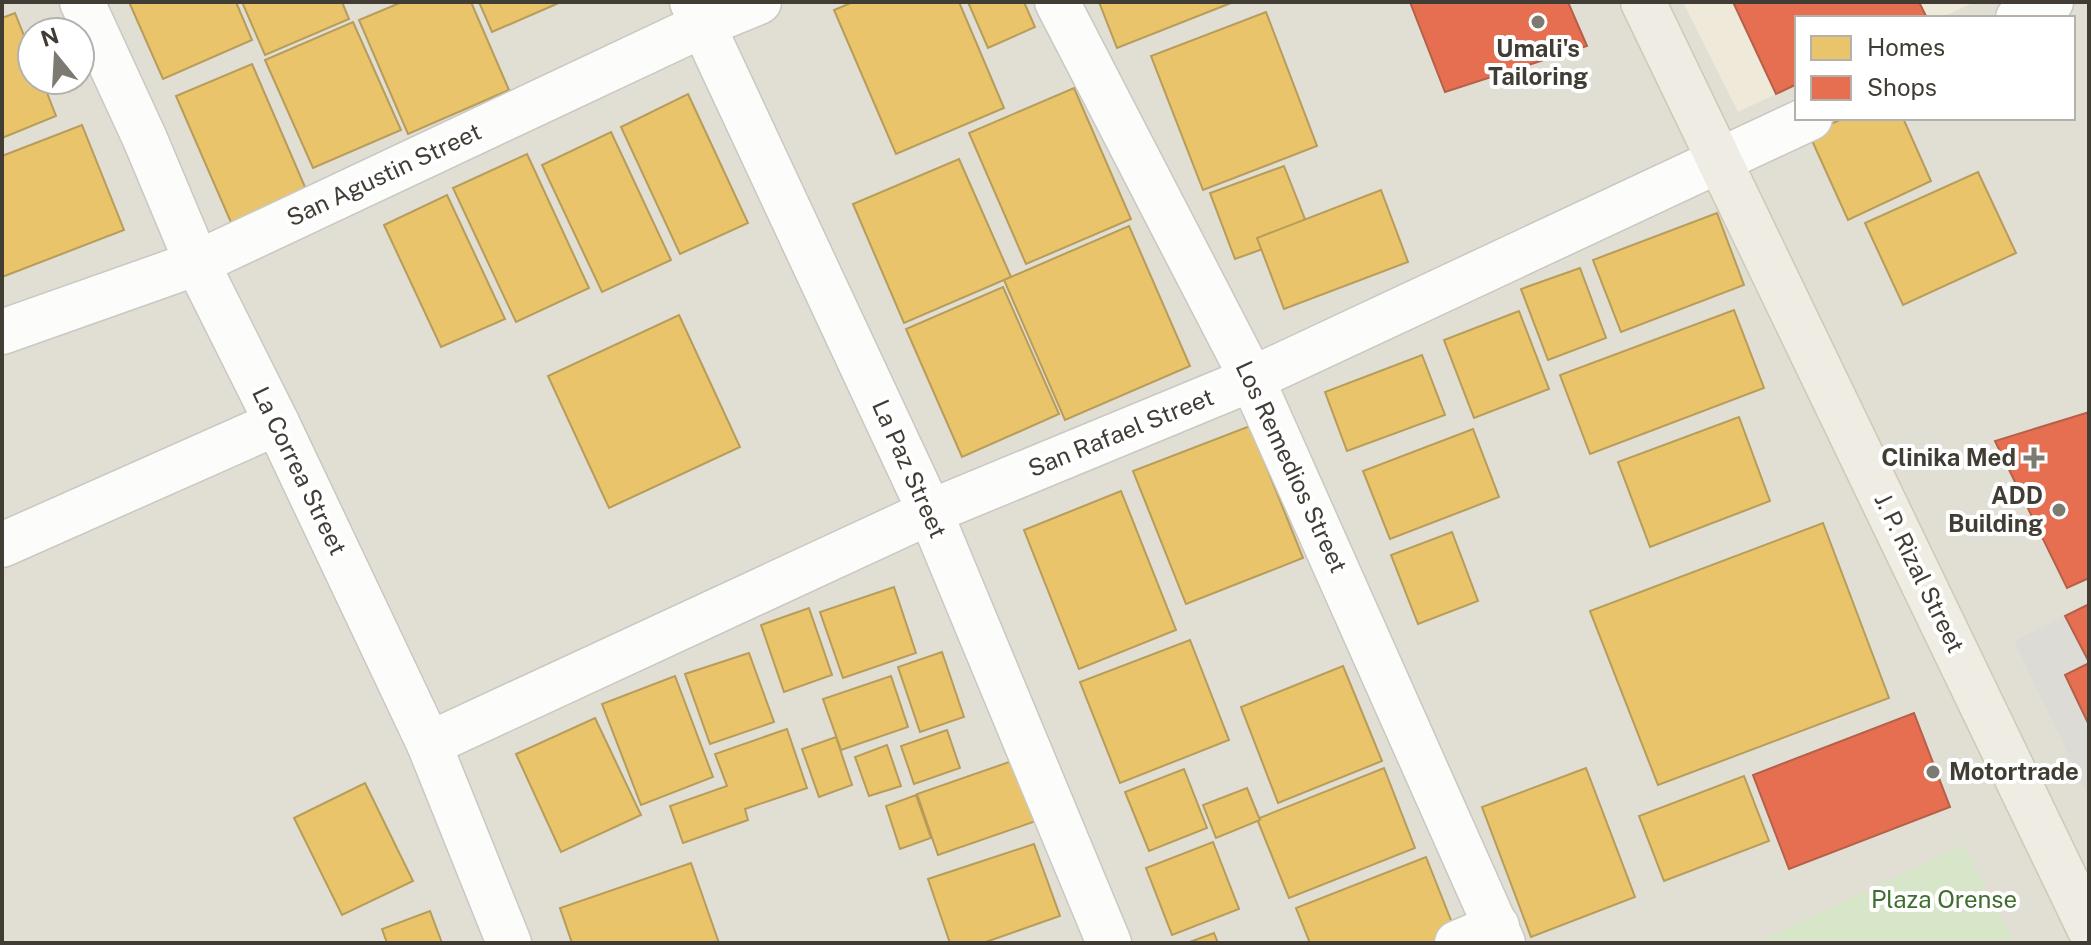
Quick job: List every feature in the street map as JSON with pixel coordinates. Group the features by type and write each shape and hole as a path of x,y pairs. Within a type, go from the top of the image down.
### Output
{"main road":[{"name":"J. P. Rizal Street","path":"1643,2 2089,928"}],"street":[{"name":"La Correa Street","path":"82,2 145,139 197,263 277,423 429,744 509,943"},
{"name":"San Agustin Street","path":"2,332 197,263 698,14 759,2"},
{"name":"Los Remedios Street","path":"1057,2 1252,379 1500,935"},
{"path":"2022,16 2051,2"},
{"name":"La Paz Street","path":"698,14 930,512 1109,943"},
{"name":"San Rafael Street","path":"429,744 930,512 1252,379 1806,120"},
{"path":"2,545 277,423"},
{"path":"1457,943 1500,935"}],"shaded area":[{"path":"2,2 2089,2 2089,943 2,943"},
{"path":"1683,2 1975,2 1944,16 1795,16 1795,85 1738,112"},
{"path":"2065,616 2089,662 2065,676 2089,725 2089,798 2014,641"}],"green space":[{"name":"Plaza Orense","path":"1963,845 2015,943 1756,943"}],"building: Homes":[{"path":"129,2 236,2 252,40 163,79"},
{"path":"242,2 342,2 349,19 265,55"},
{"path":"402,2 471,2 509,90 408,134 359,20"},
{"path":"479,2 561,2 492,32"},
{"path":"853,2 959,2 1004,108 896,154 834,10"},
{"path":"968,2 1024,2 1035,27 988,48"},
{"path":"1099,2 1231,2 1231,3 1117,48"},
{"path":"1266,12 1317,146 1203,190 1151,56"},
{"path":"15,13 16,16 16,96 48,96 56,116 2,138 2,18"},
{"path":"353,22 401,130 313,168 265,60"},
{"path":"252,64 308,194 233,227 176,96"},
{"path":"1074,88 1131,219 1026,264 969,133"},
{"path":"688,94 748,223 680,254 621,127"},
{"path":"1840,120 1904,120 1931,181 1848,220 1809,134"},
{"path":"82,125 124,230 2,277 2,156"},
{"path":"611,132 671,260 602,292 542,165"},
{"path":"527,154 589,288 516,322 453,188"},
{"path":"959,159 1011,277 904,323 853,204"},
{"path":"1284,166 1310,232 1235,259 1210,193"},
{"path":"1978,172 2016,253 1903,305 1865,223"},
{"path":"1381,190 1408,262 1284,309 1257,238"},
{"path":"447,195 505,319 441,347 384,225"},
{"path":"1717,213 1744,285 1621,332 1593,260"},
{"path":"1129,226 1190,366 1065,420 1004,280"},
{"path":"1580,268 1606,338 1548,360 1521,289"},
{"path":"1003,287 1059,414 962,457 906,329"},
{"path":"1734,310 1764,388 1590,454 1560,375"},
{"path":"1519,311 1549,389 1474,418 1444,340"},
{"path":"679,315 740,447 609,508 548,376"},
{"path":"1422,355 1445,415 1347,451 1325,392"},
{"path":"1739,417 1770,501 1650,547 1618,462"},
{"path":"1250,426 1303,558 1186,604 1133,471"},
{"path":"1473,429 1499,497 1390,539 1363,471"},
{"path":"1121,491 1176,630 1079,669 1024,530"},
{"path":"1823,523 1889,698 1658,785 1590,611"},
{"path":"1452,532 1478,601 1418,624 1391,555"},
{"path":"894,587 916,653 843,678 820,612"},
{"path":"809,608 832,675 784,692 761,625"},
{"path":"1190,640 1229,740 1120,783 1080,682"},
{"path":"942,652 964,717 920,732 898,667"},
{"path":"749,653 774,722 710,744 685,674"},
{"path":"1343,666 1382,761 1278,803 1241,707"},
{"path":"675,676 713,777 641,805 602,704"},
{"path":"891,676 908,727 841,750 823,699"},
{"path":"595,718 641,815 561,852 516,754"},
{"path":"787,729 807,788 745,809 748,820 683,843 670,806 727,786 715,754"},
{"path":"947,730 960,768 914,784 901,746"},
{"path":"836,737 852,785 819,797 802,749"},
{"path":"887,745 901,786 869,796 855,757"},
{"path":"1015,760 1036,821 938,855 917,794"},
{"path":"1384,768 1415,848 1289,898 1257,819"},
{"path":"1586,768 1635,897 1531,937 1482,807"},
{"path":"1184,769 1207,828 1149,851 1125,792"},
{"path":"1744,776 1769,841 1664,881 1639,816"},
{"path":"365,783 413,881 342,915 294,818"},
{"path":"1247,788 1260,820 1216,838 1203,805"},
{"path":"916,795 931,838 900,849 886,806"},
{"path":"1213,842 1239,909 1172,935 1146,868"},
{"path":"1034,844 1060,916 983,943 950,943 928,879"},
{"path":"1426,857 1456,933 1431,943 1310,943 1296,908"},
{"path":"691,863 719,943 572,943 560,908"},
{"path":"430,911 442,943 387,943 382,929"},
{"path":"1214,933 1218,943 1187,943"}],"building: Shops":[{"path":"1410,2 1568,2 1587,46 1445,92"},
{"path":"1733,2 1919,2 1926,16 1795,16 1795,85 1776,94"},
{"name":"ADD Building","path":"2089,412 2089,578 2067,588 1995,441"},
{"path":"2089,604 2089,662 2065,616"},
{"path":"2089,663 2089,725 2065,675"},
{"path":"1914,713 1950,807 1789,869 1753,775"}],"place":[{"name":"Umali's Tailoring","path":"1538,22"},
{"name":"Clinika Med","path":"2034,458"},
{"name":"ADD Building","path":"2059,510"},
{"name":"Motortrade","path":"1933,772"}]}
